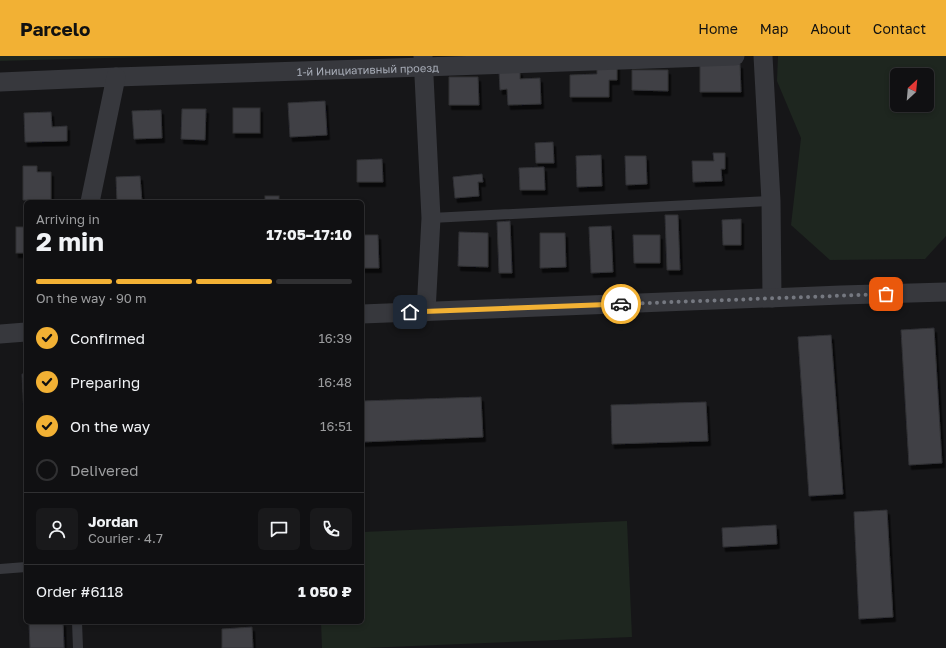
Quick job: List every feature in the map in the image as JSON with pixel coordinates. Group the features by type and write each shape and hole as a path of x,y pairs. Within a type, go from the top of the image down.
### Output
{"street":[{"name":"1-й Инициативный проезд","path":"0,82 423,62 735,56"},
{"path":"763,56 771,201 772,298"},
{"path":"423,62 431,218 426,312"},
{"path":"90,200 116,77"},
{"path":"364,314 946,292"},
{"path":"2,336 24,332"}],"lane":[{"path":"431,218 771,201"},
{"path":"0,569 24,567"},
{"path":"76,624 78,648"}],"shaded area":[{"path":"0,56 178,56 0,61"},
{"path":"778,56 946,56 946,236 925,259 830,260 791,225 801,138 777,81"},
{"path":"627,521 632,637 365,648 322,648 321,624 364,624 364,532"}],"building":[{"path":"740,64 741,92 700,92 700,65"},
{"path":"617,65 617,80 609,80 609,97 570,97 570,75 597,74 597,66"},
{"path":"632,70 668,70 668,91 632,90"},
{"path":"499,71 520,71 520,79 540,78 541,104 508,105 507,89 500,90"},
{"path":"449,77 478,77 479,105 449,105"},
{"path":"325,101 327,135 290,137 288,103"},
{"path":"233,108 260,108 260,133 233,133"},
{"path":"182,109 206,109 205,140 181,139"},
{"path":"161,110 162,138 134,139 132,111"},
{"path":"51,112 52,127 67,126 67,141 25,142 24,113"},
{"path":"553,142 554,163 536,163 535,143"},
{"path":"713,153 725,153 725,169 721,169 722,181 693,182 692,161 714,161"},
{"path":"601,155 602,186 577,187 576,156"},
{"path":"625,156 646,156 647,184 626,185"},
{"path":"382,159 383,182 357,182 357,160"},
{"path":"23,166 37,166 37,172 51,172 51,200 23,200"},
{"path":"544,167 545,190 520,190 519,168"},
{"path":"482,174 483,182 478,182 479,196 455,198 453,177"},
{"path":"140,176 142,200 117,200 116,177"},
{"path":"265,196 279,196 279,200 265,200"},
{"path":"665,215 678,215 680,270 667,270"},
{"path":"741,219 741,245 723,245 722,220"},
{"path":"510,221 512,273 499,273 497,222"},
{"path":"611,226 613,272 591,273 589,227"},
{"path":"16,227 24,227 24,253 16,253"},
{"path":"459,232 488,233 488,267 458,266"},
{"path":"540,233 565,233 566,267 540,268"},
{"path":"364,235 378,235 379,268 364,268"},
{"path":"633,235 660,235 660,263 634,263"},
{"path":"934,328 942,463 909,465 901,330"},
{"path":"831,335 843,494 809,496 798,337"},
{"path":"22,374 24,374 24,416"},
{"path":"481,397 483,437 364,442 364,401"},
{"path":"706,402 708,441 612,444 611,405"},
{"path":"887,510 893,617 859,619 854,512"},
{"path":"776,525 777,544 723,547 722,528"},
{"path":"29,624 63,624 64,648 30,648"},
{"path":"252,627 253,648 222,648 222,629"}],"way so far":[{"path":"621,304 886,294"}],"route":[{"path":"410,312 621,304"}]}
